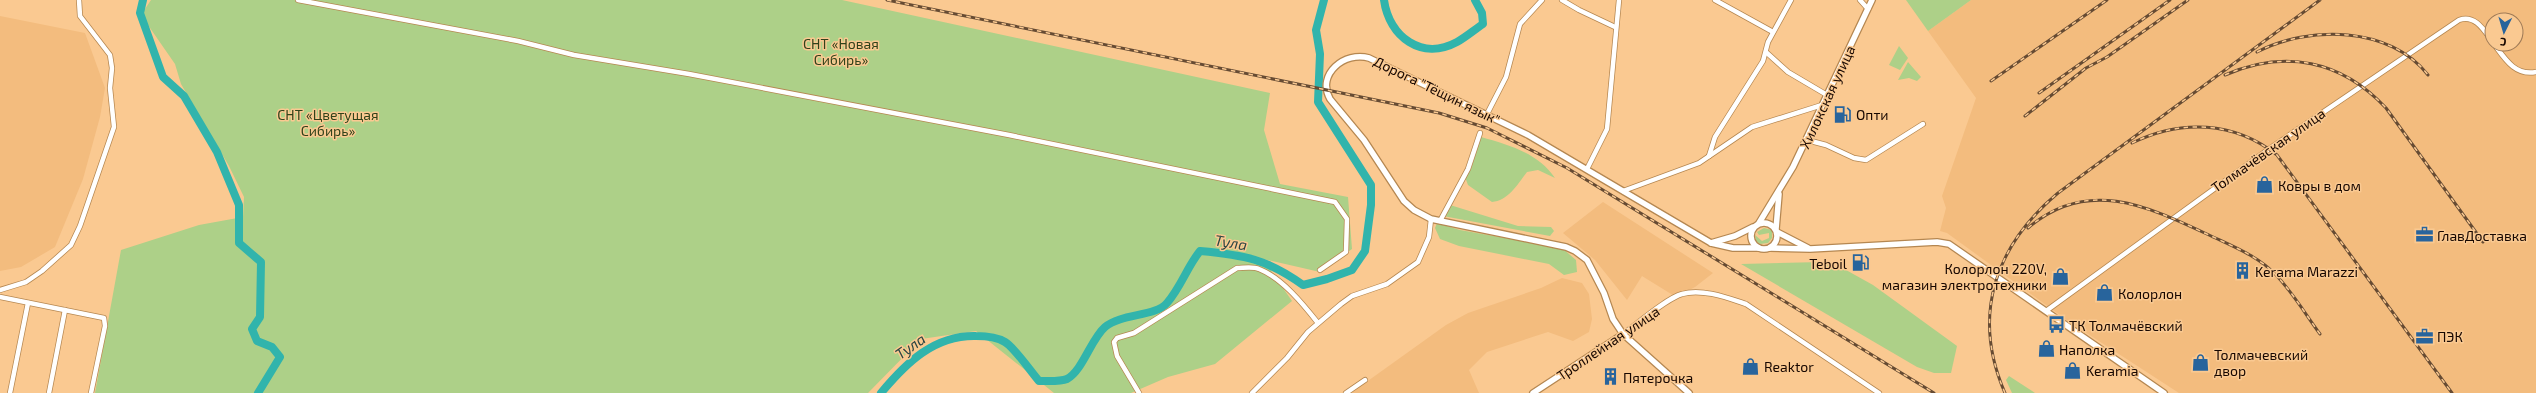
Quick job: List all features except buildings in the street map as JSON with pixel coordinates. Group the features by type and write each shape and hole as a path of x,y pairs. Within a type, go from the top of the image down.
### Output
{"main road":[{"name":"Хилокская улица","path":"1757,225 1779,192 1806,140 1872,0"},
{"name":"Дорога \"Тёщин язык\"","path":"1689,393 1623,334 1613,319 1596,275 1587,260 1575,251 1554,244 1431,219 1414,210 1404,201 1364,140 1330,99 1326,92 1331,72 1346,58 1361,55 1487,114 1587,169 1711,243 1734,248 1759,248"},
{"path":"1770,248 1775,244 1779,192"},
{"path":"1711,243 1735,236 1757,225 1772,224 1777,231 1810,249"},
{"path":"1757,225 1751,238 1759,248 1810,249 1937,242 1949,244 2164,393"},
{"name":"Троллейная улица","path":"1533,393 1623,334"}],"street":[{"path":"0,290 26,282 42,272 71,245 80,226 114,127 110,88 112,68 110,55 80,16 79,0"},
{"path":"298,0 518,41 574,55 689,74 857,107 904,113 969,129 1009,135 1335,202 1347,219 1346,252 1320,270"},
{"path":"1487,114 1506,77 1520,24 1542,0"},
{"path":"1562,0 1575,8 1616,27"},
{"path":"1587,169 1607,129 1619,0"},
{"path":"1715,0 1773,32"},
{"path":"1709,156 1715,137 1758,71 1767,53 1773,32 1791,0"},
{"path":"1860,0 1868,9"},
{"name":"Толмачёвская улица","path":"2046,311 2269,149 2459,20 2464,18 2474,20 2484,32"},
{"path":"2501,52 2514,68 2521,72 2536,72"},
{"path":"1767,53 1788,72 1827,95"},
{"path":"1624,191 1699,163 1752,127 1822,105"},
{"path":"1806,140 1826,145 1854,158 1866,160 1924,124"},
{"path":"1440,221 1468,169 1480,133"},
{"path":"1252,393 1318,323 1352,296 1387,284 1418,262 1429,237 1431,219"},
{"path":"1139,393 1117,356 1114,342 1117,338 1134,333 1237,268 1257,268 1272,276 1318,323"},
{"name":"Троллейная улица","path":"1623,334 1682,294 1697,292 1746,304 1879,393"},
{"path":"0,297 104,318 105,326 91,393"},
{"path":"10,393 28,303"},
{"path":"49,393 65,310"},
{"path":"1346,393 1364,380"}],"shaded area":[{"path":"1971,0 2536,0 2536,393 2179,393 2068,321 1947,233 1940,231 1946,208 1942,196 1976,98 1928,31"},
{"path":"0,16 85,33 105,88 100,117 83,179 55,247 21,267 0,271"},
{"path":"1603,202 1713,273 1695,287 1676,297 1642,276 1627,300 1595,260 1563,233"},
{"path":"1562,278 1582,283 1589,294 1592,319 1589,332 1573,341 1548,332 1487,352 1469,370 1479,393 1351,393 1446,325 1468,313 1541,288"}],"green space":[{"path":"151,0 842,0 1270,93 1264,130 1280,184 1348,197 1352,249 1320,272 1263,259 1292,301 1215,364 1168,377 1131,393 1054,393 976,331 921,339 868,393 95,393 121,250 199,225 243,217 244,197 229,166 181,84 175,64 141,15"},
{"path":"1906,0 1971,0 1928,31"},
{"path":"1899,46 1908,58 1900,70 1889,65"},
{"path":"1908,62 1921,77 1917,81 1909,78 1898,80"},
{"path":"1481,137 1522,151 1540,162 1555,178 1538,170 1527,172 1508,195 1503,199 1492,202 1468,185 1465,177 1471,169"},
{"path":"1450,205 1518,226 1551,227 1554,231 1550,236 1443,216"},
{"path":"1437,223 1460,230 1562,248 1576,260 1577,272 1564,275 1549,264 1459,246 1440,239 1435,228"},
{"path":"1764,228 1772,230 1772,238 1768,243 1760,244 1756,241 1755,235 1762,241 1769,238 1769,233 1759,235 1757,232"},
{"path":"1822,262 1846,270 1873,285 1957,346 1951,373 1934,373 1917,367 1741,264"},
{"path":"2009,376 2035,393 2012,393 2006,380"}],"waterway":[{"path":"143,0 140,13 163,77 184,96 217,152 239,205 239,243 261,262 260,317 252,329 257,341 272,347 280,357 258,393"},
{"name":"Тула","path":"881,393 900,371 922,353 947,340 961,337 987,337 1005,342 1018,355 1039,381 1057,381 1067,379 1078,369 1095,339 1105,327 1120,319 1155,311 1167,303 1200,251 1230,254 1254,260 1278,269 1303,285 1327,279 1352,270 1365,251 1371,205 1371,185 1318,102 1320,54 1316,30 1324,0"},
{"name":"Тула","path":"1384,0 1387,13 1400,35 1409,42 1420,47 1432,49 1444,47 1457,42 1483,24 1482,13 1475,0"}],"railway":[{"path":"887,0 1439,113 1487,128 1567,168 1934,393"},
{"path":"1991,81 2107,0"},
{"path":"2039,93 2170,0"},
{"path":"2025,116 2086,68 2107,57 2188,0"},
{"path":"2005,393 1995,364 1990,336 1990,309 1995,284 2005,259 2018,236 2036,214 2058,193 2320,0"},
{"path":"2257,52 2278,43 2300,37 2324,34 2348,35 2371,39 2393,47 2412,59 2428,75"},
{"path":"2225,75 2247,67 2269,62 2290,61 2311,64 2331,70 2350,79 2369,92 2386,108 2483,242"},
{"path":"2132,143 2151,135 2169,130 2188,127 2207,127 2243,135 2277,155 2452,393"},
{"path":"2028,228 2050,212 2072,204 2095,200 2117,202 2163,214 2236,247 2269,268 2294,297 2320,334"}],"place":[{"name":"Опти","path":"1843,114"},
{"name":"Ковры в дом","path":"2265,185"},
{"name":"ГлавДоставка","path":"2424,235"},
{"name":"Teboil","path":"1860,263"},
{"name":"Kerama Marazzi","path":"2242,271"},
{"name":"Колорлон 220V, магазин электротехники","path":"2060,276"},
{"name":"Колорлон","path":"2105,293"},
{"name":"ТК Толмачёвский","path":"2056,325"},
{"name":"ПЭК","path":"2424,336"},
{"name":"Наполка","path":"2046,349"},
{"name":"Толмачевский двор","path":"2201,362"},
{"name":"Reaktor","path":"1751,366"},
{"name":"Keramia","path":"2073,370"},
{"name":"Пятерочка","path":"1610,377"}],"park label":[{"name":"СНТ «Новая Сибирь»","path":"841,52"},
{"name":"СНТ «Цветущая Сибирь»","path":"328,122"}]}
